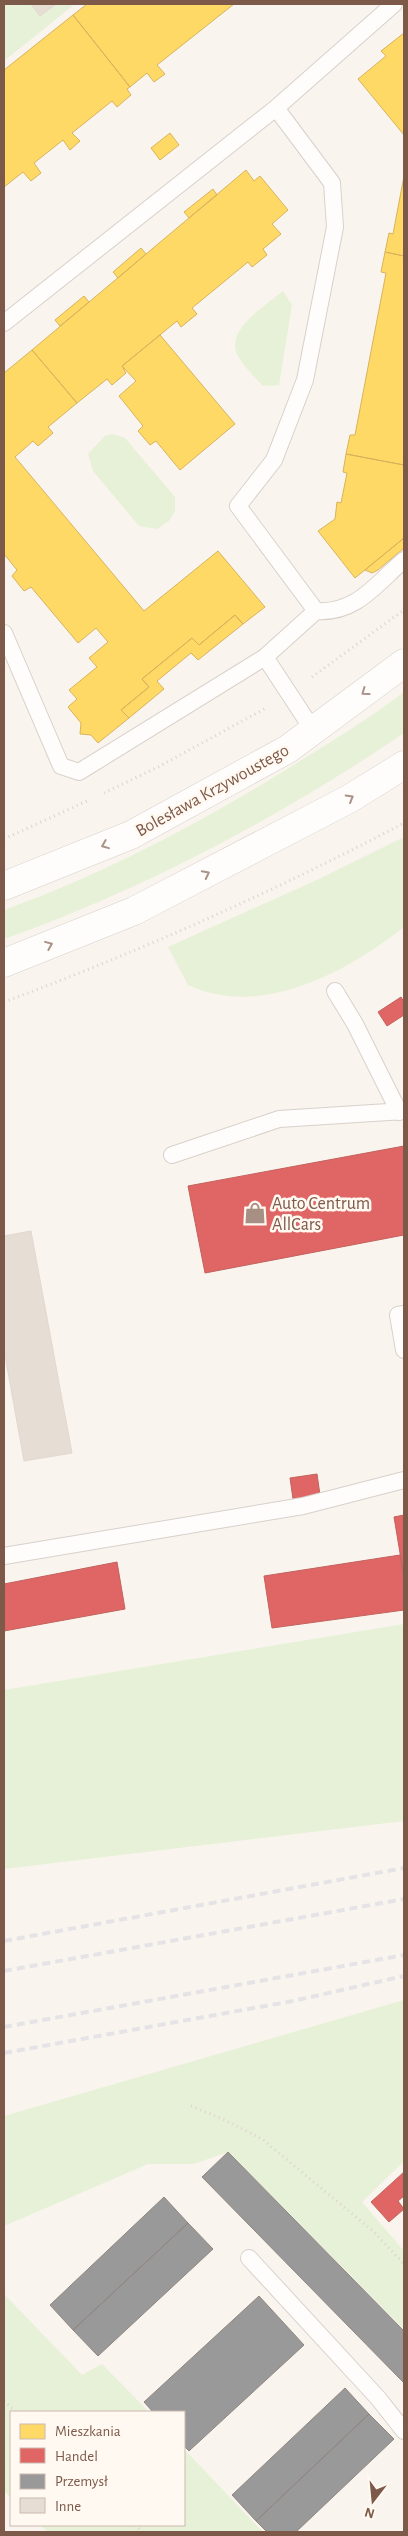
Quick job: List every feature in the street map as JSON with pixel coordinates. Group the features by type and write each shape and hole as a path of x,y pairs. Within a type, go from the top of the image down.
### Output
{"main road":[{"name":"Bolesława Krzywoustego","path":"4,886 131,834 293,746 404,663"},
{"path":"4,962 134,911 349,799 404,765"}],"lane":[{"path":"4,324 276,108 394,4"},
{"path":"276,108 332,182 335,227 305,380 274,460 238,506 316,610 333,612 352,606 404,560"},
{"path":"4,633 61,766 79,772 265,657 316,610"},
{"path":"265,657 313,730"},
{"path":"172,1155 279,1119 401,1111 355,1024 335,992"},
{"path":"404,1314 398,1315 404,1350"},
{"path":"4,1556 303,1506 404,1480"},
{"path":"248,2258 378,2398 404,2431"}],"path":[{"path":"306,681 404,610"},
{"path":"97,796 160,766 274,704"},
{"path":"4,839 88,800"},
{"path":"4,1002 150,945 336,859 404,823"},
{"path":"191,2106 225,2120 262,2139 374,2232 404,2264"},
{"path":"4,2401 15,2411"}],"green space":[{"path":"4,4 75,4 4,61"},
{"path":"283,291 292,305 279,385 263,386 246,368 238,356 235,346 237,337 249,319"},
{"path":"112,434 125,438 175,497 175,511 169,521 157,529 139,526 93,471 88,454 105,436"},
{"path":"404,692 404,733 309,794 210,849 160,874 109,898 4,939 4,910 119,862 193,824 265,783 366,719"},
{"path":"404,837 404,927 381,944 330,974 302,986 273,993 245,997 216,994 188,985 168,947 319,879"},
{"path":"404,1624 404,1821 4,1869 4,1690"},
{"path":"404,2000 404,2161 362,2202 404,2251 404,2329 228,2152 194,2164 148,2164 4,2226 4,2116"},
{"path":"4,2294 82,2375 102,2364 148,2411 10,2411 10,2497 4,2491"},
{"path":"185,2450 263,2532 48,2532 41,2526 185,2526"}],"building: Mieszkania":[{"path":"87,4 234,4 157,65 165,74 154,82 147,73 130,87 73,15"},
{"path":"73,15 130,87 127,89 131,95 117,107 112,101 72,133 80,141 70,150 63,140 34,163 41,173 31,181 23,172 4,187 4,70"},
{"path":"404,33 404,135 358,79 386,56 381,51"},
{"path":"170,133 179,145 160,160 151,148"},
{"path":"246,170 254,181 260,176 288,210 272,224 281,234 263,249 267,255 252,267 248,262 192,308 197,314 181,327 177,321 122,366 126,373 112,385 107,379 77,403 32,350"},
{"path":"404,176 404,256 385,252 389,233 393,234"},
{"path":"213,189 217,195 189,218 184,212"},
{"path":"141,248 146,254 118,278 113,272"},
{"path":"385,252 404,256 404,465 346,454 350,435 355,435 386,273 381,272"},
{"path":"84,296 89,302 60,326 55,320"},
{"path":"160,335 235,424 180,470 156,441 150,445 138,431 143,426 119,396 136,381 122,366"},
{"path":"32,350 77,403 48,427 53,433 38,446 33,441 15,457 144,611 218,551 265,607 243,624 235,615 199,645 192,638 142,679 149,687 121,710 129,718 98,743 91,735 80,734 81,723 68,707 77,699 69,690 97,667 89,658 108,642 96,628 78,643 31,587 24,591 12,576 17,570 4,554 4,373"},
{"path":"346,454 404,465 404,538 355,578 318,531 335,519 337,502 341,503 347,473 343,472"},
{"path":"404,538 404,548 378,570 372,573 365,570"},
{"path":"235,615 243,624 198,660 191,653 157,681 164,689 129,718 121,710 149,687 142,679 192,638 199,645"}],"building: Handel":[{"path":"401,997 404,1002 404,1015 387,1026 378,1012"},
{"path":"404,1146 404,1235 205,1273 188,1186"},
{"path":"317,1474 320,1495 293,1499 290,1478"},
{"path":"404,1515 404,1577 394,1517"},
{"path":"400,1555 404,1583 404,1610 272,1628 264,1576"},
{"path":"117,1562 125,1609 4,1631 4,1584"},
{"path":"404,2172 404,2196 398,2201 404,2209 389,2222 371,2202"}],"building: Przemysł":[{"path":"228,2152 404,2331 404,2383 202,2177"},
{"path":"164,2197 188,2223 73,2330 50,2305"},
{"path":"188,2223 213,2249 98,2356 73,2330"},
{"path":"259,2296 304,2345 189,2451 185,2447 185,2411 152,2411 144,2402"},
{"path":"345,2388 369,2414 256,2521 232,2495"},
{"path":"369,2414 394,2439 296,2532 267,2532 256,2521"}],"building: Inne":[{"path":"31,4 56,4 40,16"},
{"path":"31,1231 72,1453 24,1461 4,1350 4,1236"}],"railway":[{"path":"4,1941 404,1868"},
{"path":"4,1971 404,1899"},
{"path":"4,2027 404,1955"},
{"path":"4,2053 293,2001 404,1976"}],"place":[{"name":"Auto Centrum AllCars","path":"255,1213"}]}
